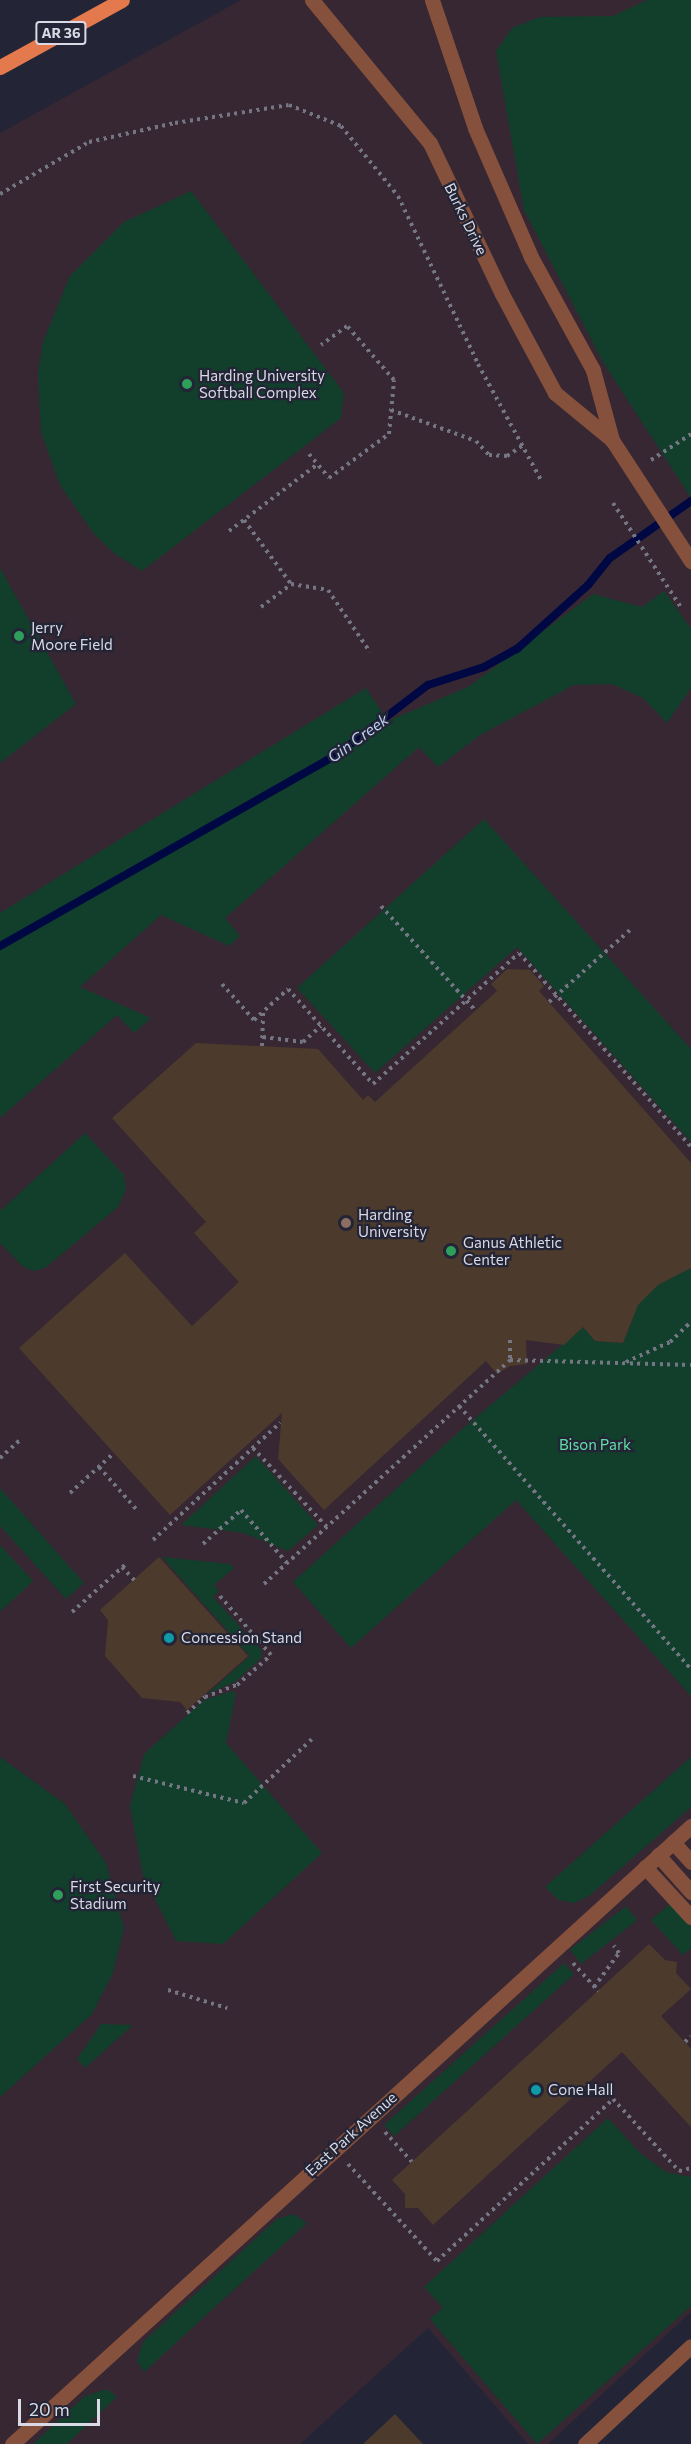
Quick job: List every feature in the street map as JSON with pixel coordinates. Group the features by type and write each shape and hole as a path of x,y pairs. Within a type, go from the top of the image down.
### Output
{"main road":[{"name":"AR 36","path":"0,67 122,0"}],"street":[{"name":"Burks Drive","path":"312,0 430,143 502,294 555,393 612,440 691,561"},
{"name":"Burks Drive","path":"432,0 475,128 512,214 531,257 593,370 612,440"},
{"name":"East Park Avenue","path":"12,2444 691,1826"},
{"path":"673,1842 691,1862"},
{"path":"658,1855 691,1892"},
{"path":"645,1867 691,1917"},
{"path":"585,2444 691,2346"}],"path":[{"path":"0,194 89,142 175,123 289,105 341,126 398,196 478,364 541,480"},
{"path":"309,454 329,478 389,434 392,410 394,380 347,326 321,345"},
{"path":"392,410 476,441 489,455 507,456 522,446"},
{"path":"633,471 691,434"},
{"path":"229,531 318,465"},
{"path":"613,503 682,609"},
{"path":"244,520 291,584 328,590 370,652"},
{"path":"261,607 291,584"},
{"path":"381,906 475,1010"},
{"path":"549,1002 630,930"},
{"path":"222,984 254,1020 288,989 373,1084 519,953 691,1148"},
{"path":"262,1046 263,1012"},
{"path":"263,1037 303,1042 321,1026"},
{"path":"623,1363 670,1342 691,1322"},
{"path":"510,1340 510,1360"},
{"path":"264,1584 510,1360 691,1365"},
{"path":"459,1406 691,1669"},
{"path":"153,1540 280,1422"},
{"path":"0,1458 21,1439"},
{"path":"253,1448 327,1527"},
{"path":"70,1493 114,1453"},
{"path":"99,1467 136,1509"},
{"path":"203,1544 241,1510 287,1563"},
{"path":"72,1612 124,1566 134,1580"},
{"path":"187,1713 205,1697 237,1685 271,1655 219,1595"},
{"path":"133,1776 244,1803 312,1739"},
{"path":"568,1958 596,1989 619,1953 614,1946"},
{"path":"168,1990 227,2008"},
{"path":"685,2042 691,2036"},
{"path":"344,2159 437,2261 614,2099 679,2171 691,2168"},
{"path":"380,2127 412,2162"}],"shaded area":[{"name":"Harding University","path":"241,0 691,0 691,2312 548,2444 528,2444 428,2328 300,2444 0,2444 0,133"}],"green space":[{"path":"647,0 691,0 691,498 603,362 524,210 496,51 512,28 540,17 613,16"},
{"name":"Harding University Softball Complex","path":"191,191 344,393 341,418 142,571 115,554 94,534 60,485 41,432 38,374 43,342 70,276 124,222"},
{"name":"Jerry Moore Field","path":"0,568 76,704 0,763"},
{"path":"664,591 691,629 691,688 667,723 643,698 612,684 574,685 480,735 438,767 419,747 225,918 240,936 229,946 161,915 80,987 151,1018 134,1033 117,1015 0,1118 0,913 366,688 388,721 468,687 593,594 642,607"},
{"path":"484,819 691,1049 691,1142 517,947 375,1073 297,988"},
{"path":"85,1133 124,1175 126,1190 118,1207 45,1268 33,1271 22,1266 0,1243 0,1211"},
{"name":"Bison Park","path":"691,1268 691,1696 516,1500 351,1648 293,1582 460,1431 583,1327 595,1341 623,1343 638,1305 658,1285"},
{"path":"256,1456 318,1525 288,1551 244,1533 181,1525"},
{"path":"0,1488 84,1583 66,1599 0,1526"},
{"path":"0,1545 33,1581 0,1612"},
{"path":"162,1557 230,1564 234,1568 214,1585 219,1591 213,1597 262,1651 261,1658 235,1682 207,1694 250,1656"},
{"path":"233,1691 236,1694 226,1743 322,1853 223,1944 176,1941 143,1875 130,1806 144,1754 204,1700"},
{"name":"First Security Stadium","path":"0,1757 65,1804 106,1863 124,1928 113,1973 92,2014 0,2097"},
{"path":"691,1757 691,1807 589,1896 574,1903 559,1900 545,1887"},
{"path":"670,1904 691,1927 691,1948 683,1955 651,1920"},
{"path":"626,1906 637,1920 581,1964 570,1950"},
{"path":"564,1963 574,1974 394,2136 384,2125"},
{"path":"101,2024 133,2025 85,2068 77,2059"},
{"path":"608,2118 640,2153 666,2172 691,2177 691,2306 537,2444 430,2319 443,2308 424,2287"},
{"path":"293,2214 307,2223 144,2372 137,2361 143,2342 277,2219"},
{"path":"107,2389 117,2397 67,2444 33,2444 85,2396"}],"building":[{"name":"Ganus Athletic Center","path":"507,969 530,970 544,986 539,991 691,1163 691,1268 658,1285 638,1305 623,1343 595,1341 583,1327 564,1345 526,1340 527,1364 510,1366 497,1374 486,1361 324,1510 278,1459 282,1413 170,1515 19,1348 125,1253 192,1326 239,1282 194,1233 206,1222 112,1118 196,1043 318,1049 363,1100 368,1095 375,1102 497,991 491,984"},
{"name":"Concession Stand","path":"159,1557 248,1656 187,1710 180,1702 142,1698 105,1656 108,1620 100,1610"},
{"name":"Cone Hall","path":"649,1944 665,1960 677,1962 676,1973 691,1989 661,2016 691,2049 691,2127 622,2052 433,2225 418,2208 405,2208 405,2194 392,2180"},
{"path":"395,2414 423,2444 363,2444"}],"waterway":[{"name":"Gin Creek","path":"0,946 335,756 428,685 484,667 517,649 588,585 610,558 691,501"}],"place":[{"name":"Harding University Softball Complex","path":"187,384"},
{"name":"Jerry Moore Field","path":"19,636"},
{"name":"Harding University","path":"346,1223"},
{"name":"Ganus Athletic Center","path":"451,1251"},
{"name":"Concession Stand","path":"169,1638"},
{"name":"First Security Stadium","path":"58,1895"},
{"name":"Cone Hall","path":"536,2090"}]}
